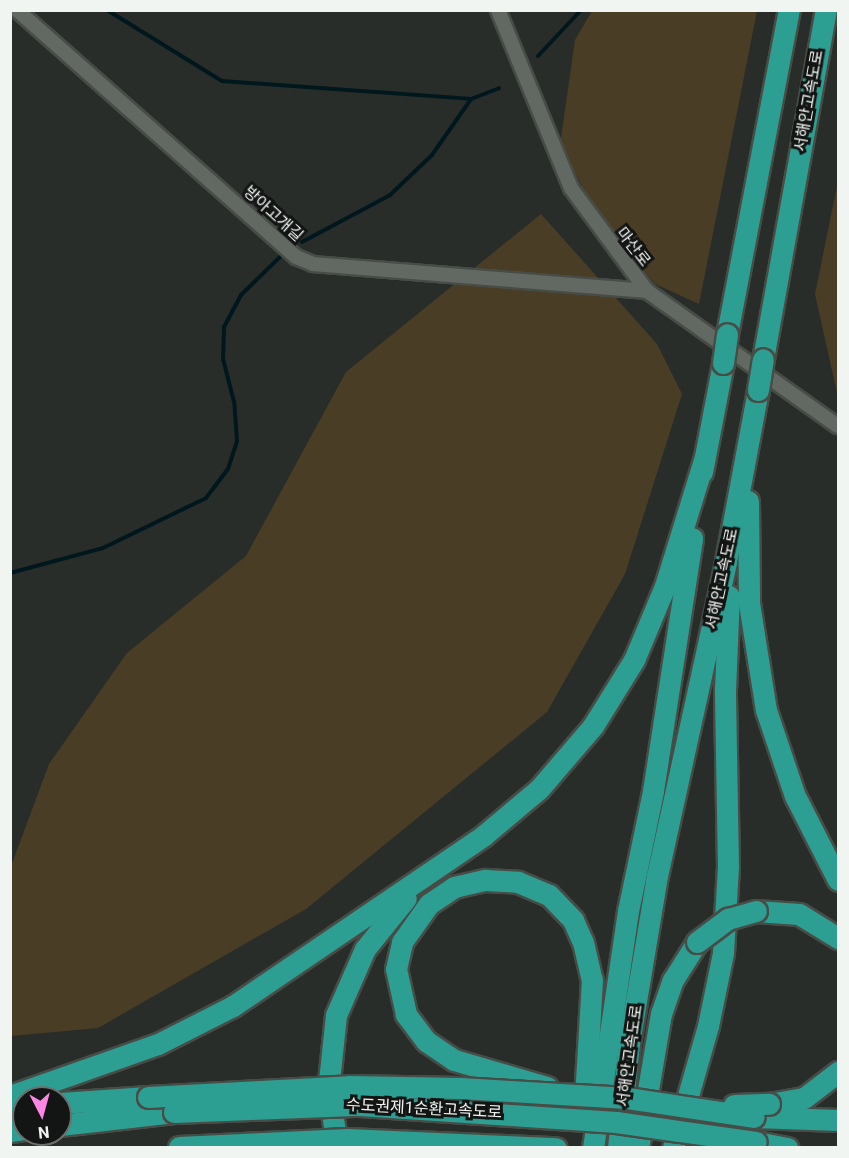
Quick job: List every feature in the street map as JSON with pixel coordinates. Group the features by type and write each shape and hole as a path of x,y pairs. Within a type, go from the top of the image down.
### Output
{"highway":[{"name":"서해안고속도로","path":"593,1148 628,911 653,791 704,460 789,10"},
{"name":"서해안고속도로","path":"618,1148 629,1042 657,876 726,561 826,10"},
{"path":"758,390 746,558 756,658 783,765 804,818 838,880"},
{"path":"673,1148 708,1026 723,953 728,867 725,690 728,608 758,390"},
{"path":"10,1095 158,1044 233,1006 515,811 560,768 593,726 634,660 652,619 704,460"},
{"path":"338,1148 328,1090 333,1033 340,999 375,933 428,873"},
{"path":"577,1094 470,1066 434,1048 412,1024 397,980 402,942 429,904 454,887 495,879 529,885 549,895 573,920 590,968 586,1148"},
{"path":"638,1148 661,1014 673,980 697,942 728,919 756,911 800,914 838,938"},
{"path":"762,1111 812,1094 838,1072"},
{"path":"72,1103 349,1086 577,1094 838,1120"},
{"name":"수도권제1순환고속도로","path":"72,1124 174,1112 360,1105 616,1122 787,1148"},
{"name":"수도권제1순환고속도로","path":"170,1148 407,1139 556,1148"}],"street":[{"name":"방아고개길","path":"18,10 296,257 313,264 647,291"},
{"name":"마산로","path":"498,10 571,188 647,291 838,426"}],"shaded area":[{"path":"592,11 757,11 699,304 655,284 594,209 560,145 575,40"},
{"path":"838,181 838,393 837,393 815,294"},
{"path":"541,214 657,344 682,394 625,574 547,712 306,909 98,1028 11,1036 10,869 49,764 127,653 246,556 346,372"}],"waterway":[{"path":"107,10 222,81 471,99"},
{"path":"538,56 581,10"},
{"path":"302,242 390,195 432,155 471,99 499,88"},
{"path":"10,573 103,548 206,498 228,469 237,441 234,402 223,359 224,327 241,295 281,256"}]}
